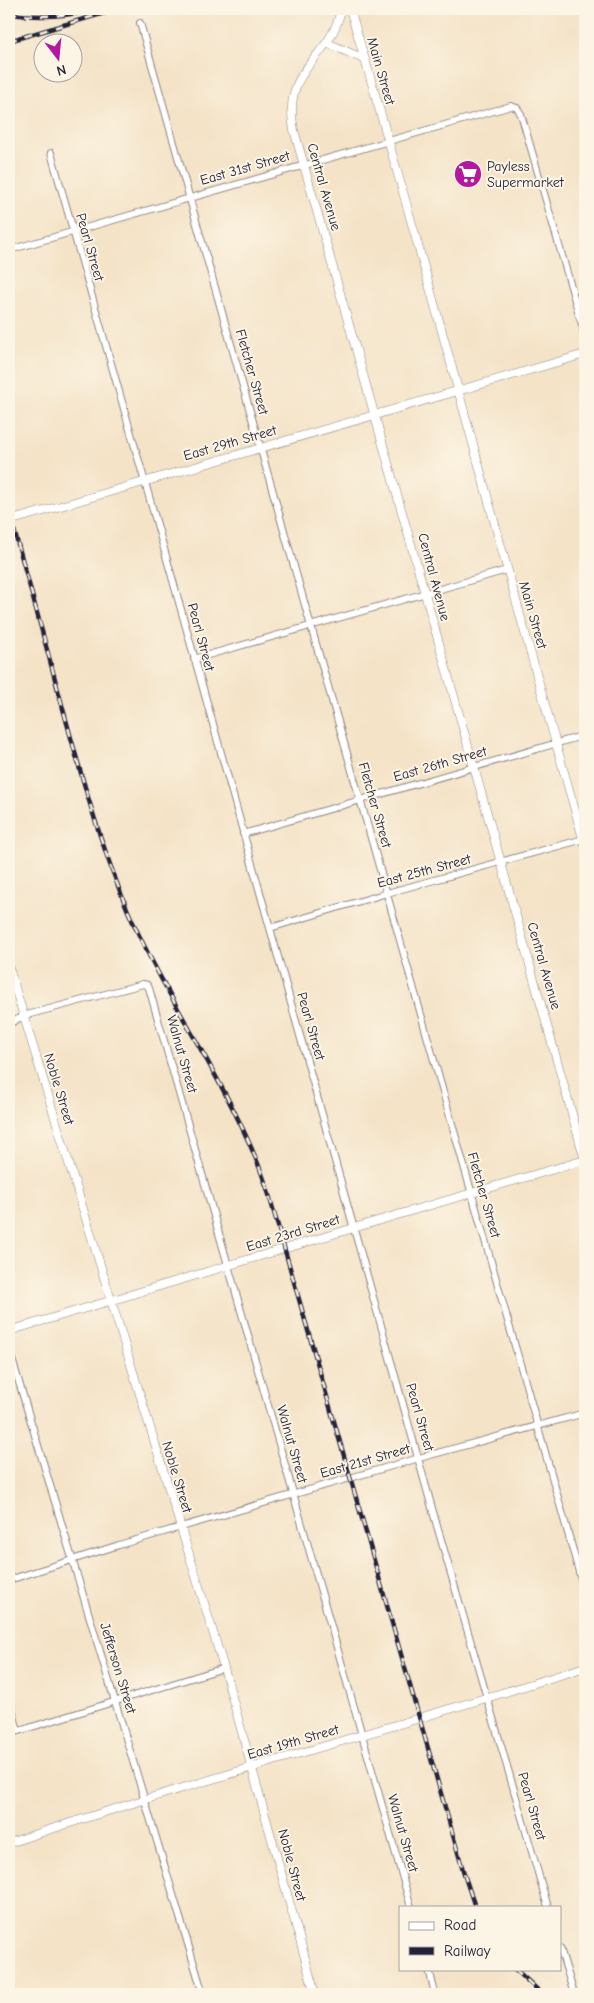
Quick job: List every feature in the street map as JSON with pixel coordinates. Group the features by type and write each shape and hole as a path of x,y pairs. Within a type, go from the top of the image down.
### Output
{"street":[{"name":"Central Avenue","path":"340,9 336,25 327,43 302,72 293,97 292,119 585,1160"},
{"name":"Main Street","path":"350,9 584,837"},
{"name":"Fletcher Street","path":"140,23 191,197 585,1593"},
{"path":"327,43 364,59"},
{"name":"East 31st Street","path":"9,250 507,106 517,108 521,114 579,314"},
{"name":"Pearl Street","path":"51,153 419,1458 548,1906"},
{"path":"579,314 585,326"},
{"path":"579,314 585,335"},
{"name":"East 29th Street","path":"9,521 585,354"},
{"path":"194,659 507,570"},
{"name":"East 26th Street","path":"243,834 585,735"},
{"name":"East 25th Street","path":"270,928 584,837"},
{"name":"Noble Street","path":"9,968 224,1668 315,1994"},
{"name":"Walnut Street","path":"23,1016 143,984 149,988 411,1906"},
{"path":"9,1024 23,1016"},
{"name":"East 23rd Street","path":"9,1331 354,1227 585,1160"},
{"name":"Jefferson Street","path":"9,1349 203,1994"},
{"name":"East 21st Street","path":"9,1580 180,1527 419,1458 585,1413"},
{"name":"East 19th Street","path":"9,1843 252,1767 488,1699 585,1667"},
{"path":"9,1734 224,1668"},
{"path":"9,1698 18,1731"},
{"path":"562,1955 574,1994"},
{"path":"429,1970 435,1994"}],"railway":[{"path":"9,41 118,9"},
{"path":"9,14 48,16 88,11"},
{"path":"9,512 84,783 118,886 144,946 237,1116 267,1188 475,1906"},
{"path":"516,1970 542,1994"}],"place":[{"name":"Payless Supermarket","path":"468,174"}]}
